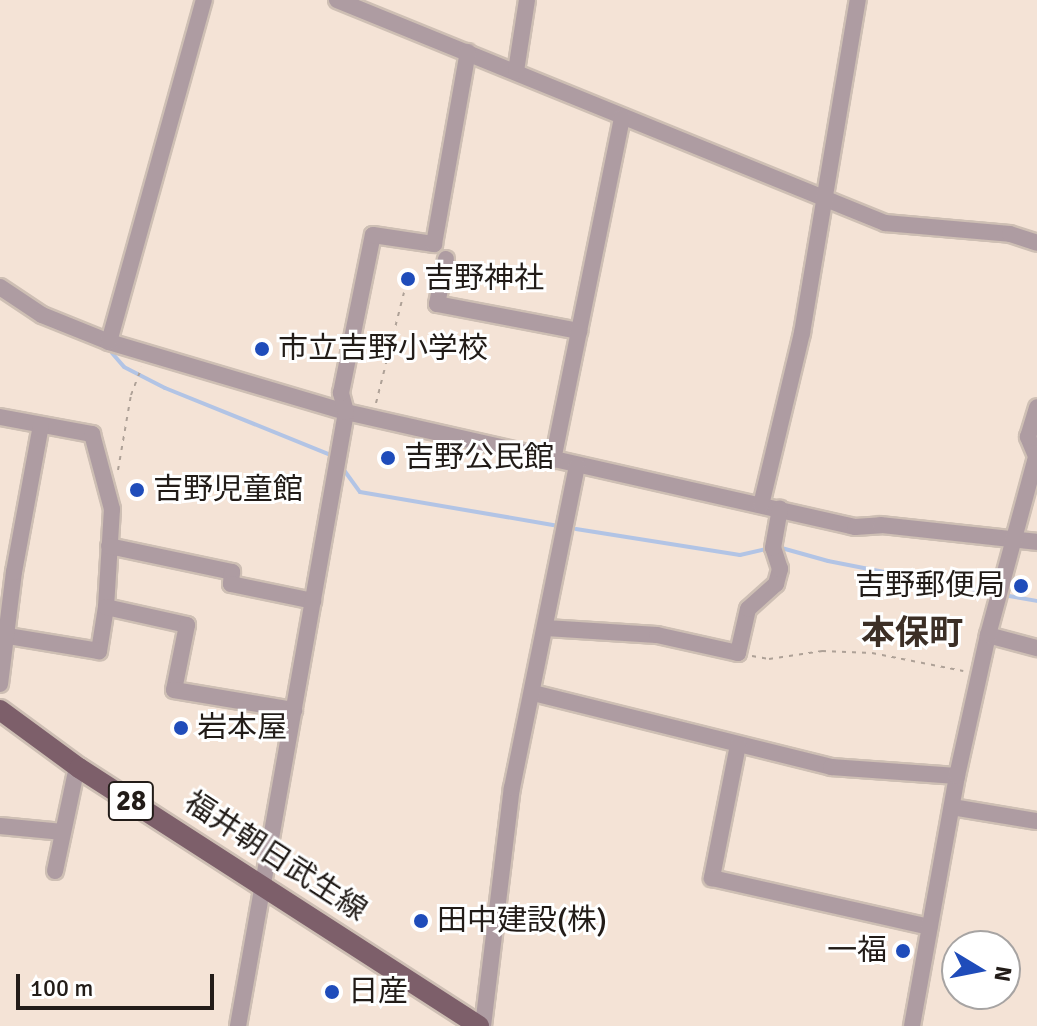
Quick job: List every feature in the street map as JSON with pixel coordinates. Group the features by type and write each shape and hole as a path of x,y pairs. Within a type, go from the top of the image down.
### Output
{"main road":[{"name":"福井朝日武生線","path":"0,710 77,767 481,1026"}],"street":[{"path":"109,342 204,0"},
{"path":"337,0 885,223 1010,234 1037,243"},
{"path":"516,71 527,0"},
{"path":"761,505 802,333 827,201 858,0"},
{"path":"238,1026 346,412 341,393 373,235 434,244 468,52"},
{"path":"553,460 622,117"},
{"path":"446,259 437,304 579,331"},
{"path":"0,287 42,315 109,342 346,412 855,527 881,525 1037,542"},
{"path":"912,1026 957,776 988,635 1037,454 1028,437 1037,407"},
{"path":"0,417 92,434 112,509 106,607 99,651 7,636"},
{"path":"0,684 7,636 7,571 41,425"},
{"path":"481,1026 512,788 577,465"},
{"path":"546,628 657,635 738,653 748,609 776,584 780,569 773,548 780,509"},
{"path":"109,546 232,572 231,584 313,601"},
{"path":"106,607 187,625 174,690 294,710"},
{"path":"988,635 1037,648"},
{"path":"533,693 831,767 957,776"},
{"path":"738,745 712,878 930,927"},
{"path":"55,871 77,767"},
{"path":"952,807 1037,821"},
{"path":"0,826 63,832"}],"path":[{"path":"373,418 404,292"},
{"path":"116,481 131,395 147,355"},
{"path":"738,653 769,659 822,651 872,653 980,674"}],"waterway":[{"path":"112,353 124,367 165,388 333,456"},
{"path":"341,466 360,492 554,525"},
{"path":"576,529 740,555 766,549"},
{"path":"778,547 828,561 986,592"},
{"path":"1009,596 1037,601"}],"place":[{"name":"吉野神社","path":"408,279"},
{"name":"市立吉野小学校","path":"262,349"},
{"name":"吉野公民館","path":"388,458"},
{"name":"吉野児童館","path":"137,490"},
{"name":"吉野郵便局","path":"1021,586"},
{"name":"岩本屋","path":"181,728"},
{"name":"田中建設(株)","path":"421,921"},
{"name":"一福","path":"903,951"},
{"name":"日産","path":"332,992"}],"district":[{"name":"本保町","path":"912,634"}]}
